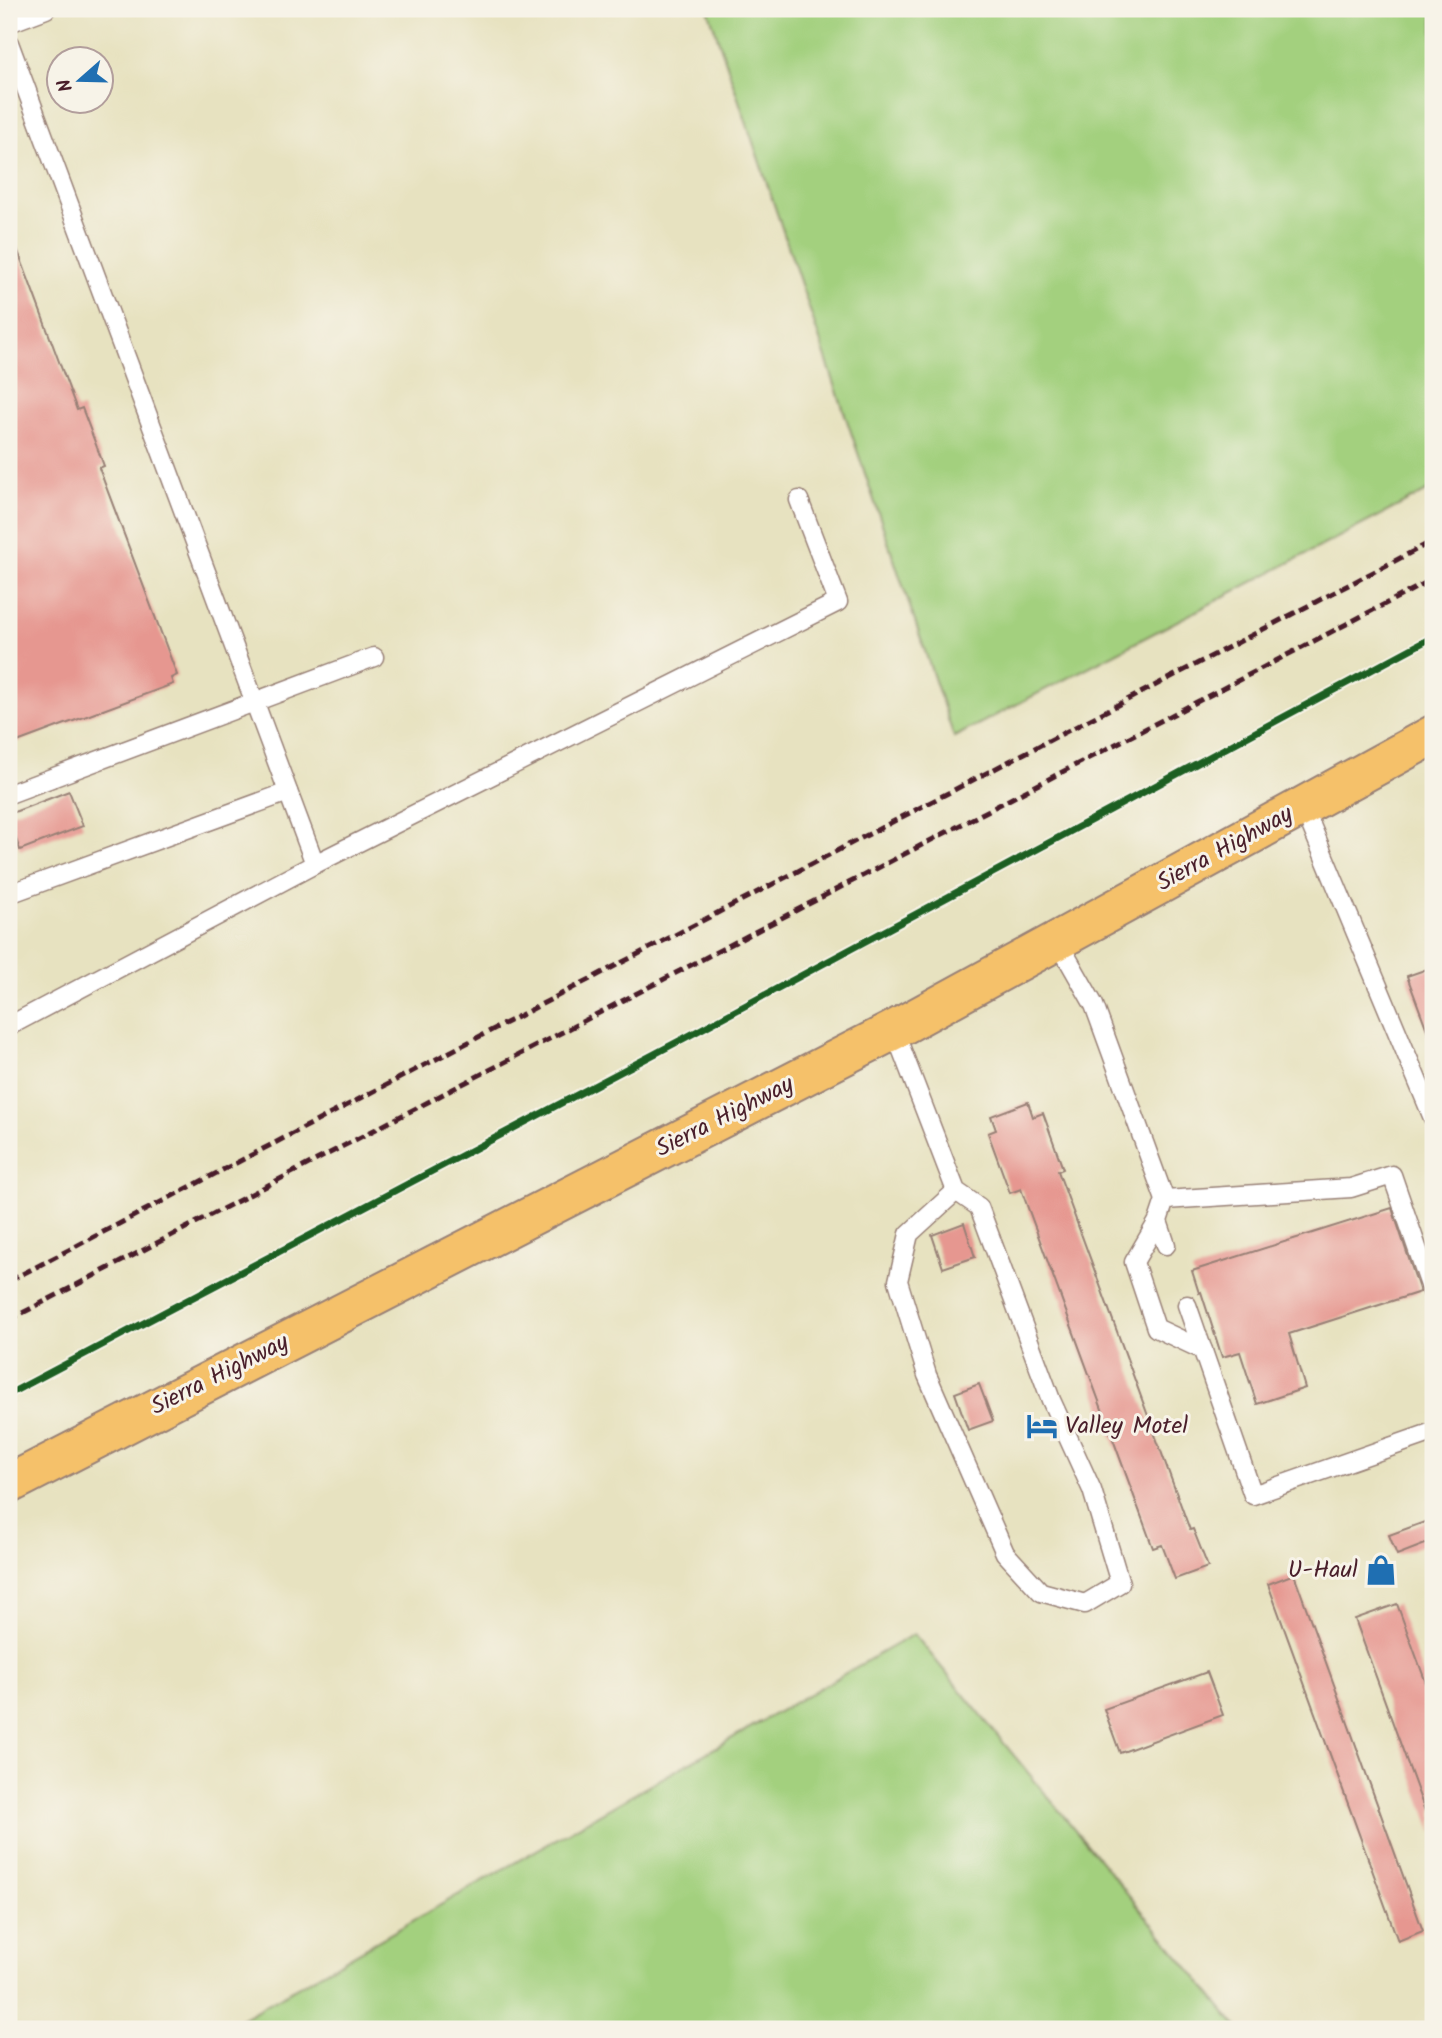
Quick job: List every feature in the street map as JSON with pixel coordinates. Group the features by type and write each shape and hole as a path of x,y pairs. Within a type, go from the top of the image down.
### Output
{"main road":[{"name":"Sierra Highway","path":"9,1484 894,1030 1433,735"}],"lane":[{"path":"9,23 46,9"},
{"path":"9,43 316,864"},
{"path":"9,1026 316,864 838,602 799,500"},
{"path":"9,794 374,657"},
{"path":"9,894 288,792"},
{"path":"1303,806 1433,1118"},
{"path":"1057,940 1094,1005 1165,1200 1158,1221 1134,1262 1156,1328 1203,1350"},
{"path":"894,1030 956,1191 979,1207 1051,1399 1092,1490 1119,1583 1085,1604 1041,1592 1006,1553 927,1375 902,1295 898,1281 909,1234 956,1191"},
{"path":"1165,1200 1351,1188 1392,1175 1433,1294"},
{"path":"1158,1221 1166,1245"},
{"path":"1187,1306 1253,1495 1433,1432"}],"green space":[{"path":"708,9 1433,9 1433,488 954,737"},
{"path":"914,1634 1239,2029 224,2029"}],"building":[{"path":"9,227 77,410 82,408 104,466 99,468 177,675 171,678 173,684 9,745"},
{"path":"69,791 83,826 20,850 9,814"},
{"path":"1433,967 1433,1046 1407,976"},
{"path":"1028,1102 1033,1117 1043,1113 1063,1169 1058,1171 1190,1530 1193,1529 1208,1567 1175,1579 1162,1545 1153,1548 1021,1189 1010,1193 988,1133 996,1130 991,1116"},
{"path":"1392,1208 1420,1292 1289,1334 1305,1388 1257,1404 1240,1352 1222,1357 1192,1271"},
{"path":"964,1223 975,1257 943,1268 932,1235"},
{"path":"979,1384 993,1421 968,1430 955,1393"},
{"path":"1433,1519 1433,1541 1397,1555 1389,1535"},
{"path":"1294,1574 1423,1931 1398,1941 1268,1584"},
{"path":"1397,1604 1433,1702 1433,1833 1355,1619"},
{"path":"1207,1672 1223,1715 1120,1753 1104,1709"}],"railway":[{"path":"9,1281 1433,541"},
{"path":"9,1320 1433,579"}],"cycle path":[{"path":"9,1394 681,1040 1433,637"}],"place":[{"name":"Valley Motel","path":"1042,1426"},
{"name":"U-Haul","path":"1381,1570"}]}
